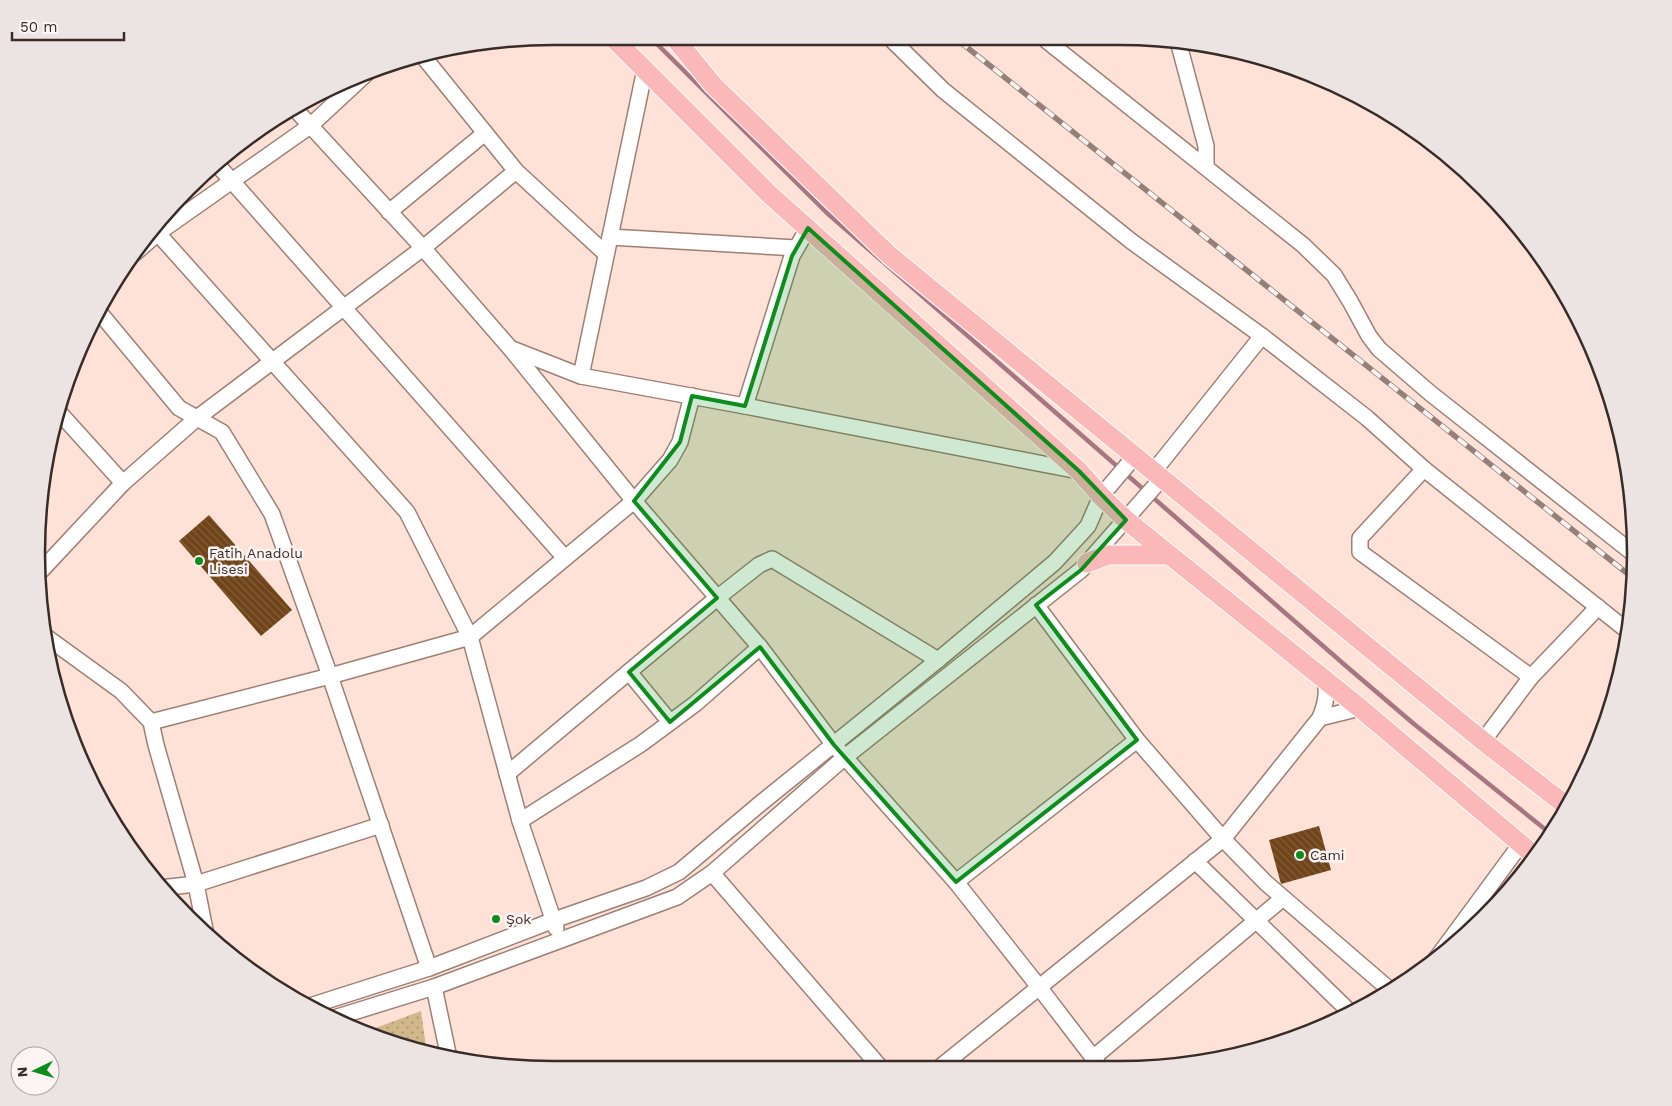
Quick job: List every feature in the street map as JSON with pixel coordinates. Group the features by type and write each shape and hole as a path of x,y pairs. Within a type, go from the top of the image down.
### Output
{"main road":[{"path":"620,45 768,193 1078,471 1105,492 1168,555 1360,708 1527,850"},
{"path":"680,45 713,85 888,255 1132,460 1562,802"},
{"path":"1087,562 1108,555 1168,555"}],"street":[{"path":"897,45 943,90 1131,241 1262,336 1367,418 1424,469 1622,626"},
{"path":"1053,45 1303,245 1334,275 1369,336 1379,349 1430,393 1627,548"},
{"path":"1180,49 1206,146 1206,167"},
{"path":"426,61 516,171 606,254"},
{"path":"581,376 645,69"},
{"path":"167,223 232,181 310,126 352,87"},
{"path":"299,113 423,248 510,348 634,501 760,647 834,745 956,882 1095,1061"},
{"path":"389,212 485,133"},
{"path":"221,168 565,558"},
{"path":"45,566 123,483 198,418 423,248 516,171"},
{"path":"745,406 792,256 808,228"},
{"path":"159,233 407,512 470,636 520,821 554,920 559,941"},
{"path":"610,237 796,248"},
{"path":"103,317 179,408 222,432 272,514 330,676 429,968"},
{"path":"343,1015 434,987 677,897 712,873 845,757 1081,570 1130,515 1262,336"},
{"path":"510,348 581,376 1078,471"},
{"path":"151,722 330,676 470,636 634,501 670,460 680,442 692,396"},
{"path":"64,417 123,483"},
{"path":"318,1003 429,968 554,920 638,891 679,872 938,660 1054,562 1088,526 1105,492 1132,460"},
{"path":"1424,469 1360,538 1360,552 1531,677"},
{"path":"507,774 717,598 759,565 772,559 938,660"},
{"path":"1036,605 1136,740 1222,838 1266,883 1385,985"},
{"path":"1483,741 1531,677 1598,607"},
{"path":"54,645 121,691 151,722 156,746 196,884 203,921"},
{"path":"520,821 641,744 695,704 760,647"},
{"path":"629,672 670,722"},
{"path":"948,1061 1222,838 1320,718 1326,701 1325,680"},
{"path":"1320,718 1360,708"},
{"path":"956,882 1136,740"},
{"path":"170,887 196,884 381,825"},
{"path":"1468,922 1527,850"},
{"path":"1195,861 1346,1008"},
{"path":"712,873 875,1061"},
{"path":"1099,1061 1283,898"},
{"path":"434,987 447,1050"}],"highlighted area":[{"path":"808,228 1079,471 1126,520 1081,570 1036,605 1137,740 956,882 834,745 760,647 670,722 629,672 717,598 634,501 680,442 692,396 745,406 792,256"}],"shaded area":[{"path":"421,1011 426,1045 390,1034 375,1028"}],"building":[{"path":"209,515 292,610 261,636 179,541"},
{"name":"Cami","path":"1319,826 1331,870 1281,884 1269,840"}],"waterway":[{"path":"658,45 827,213 1346,666 1414,724 1545,829"}],"railway":[{"path":"964,45 1626,573"}],"place":[{"name":"Fatih Anadolu Lisesi","path":"199,561"},
{"name":"Cami","path":"1300,855"},
{"name":"Şok","path":"496,919"}]}
